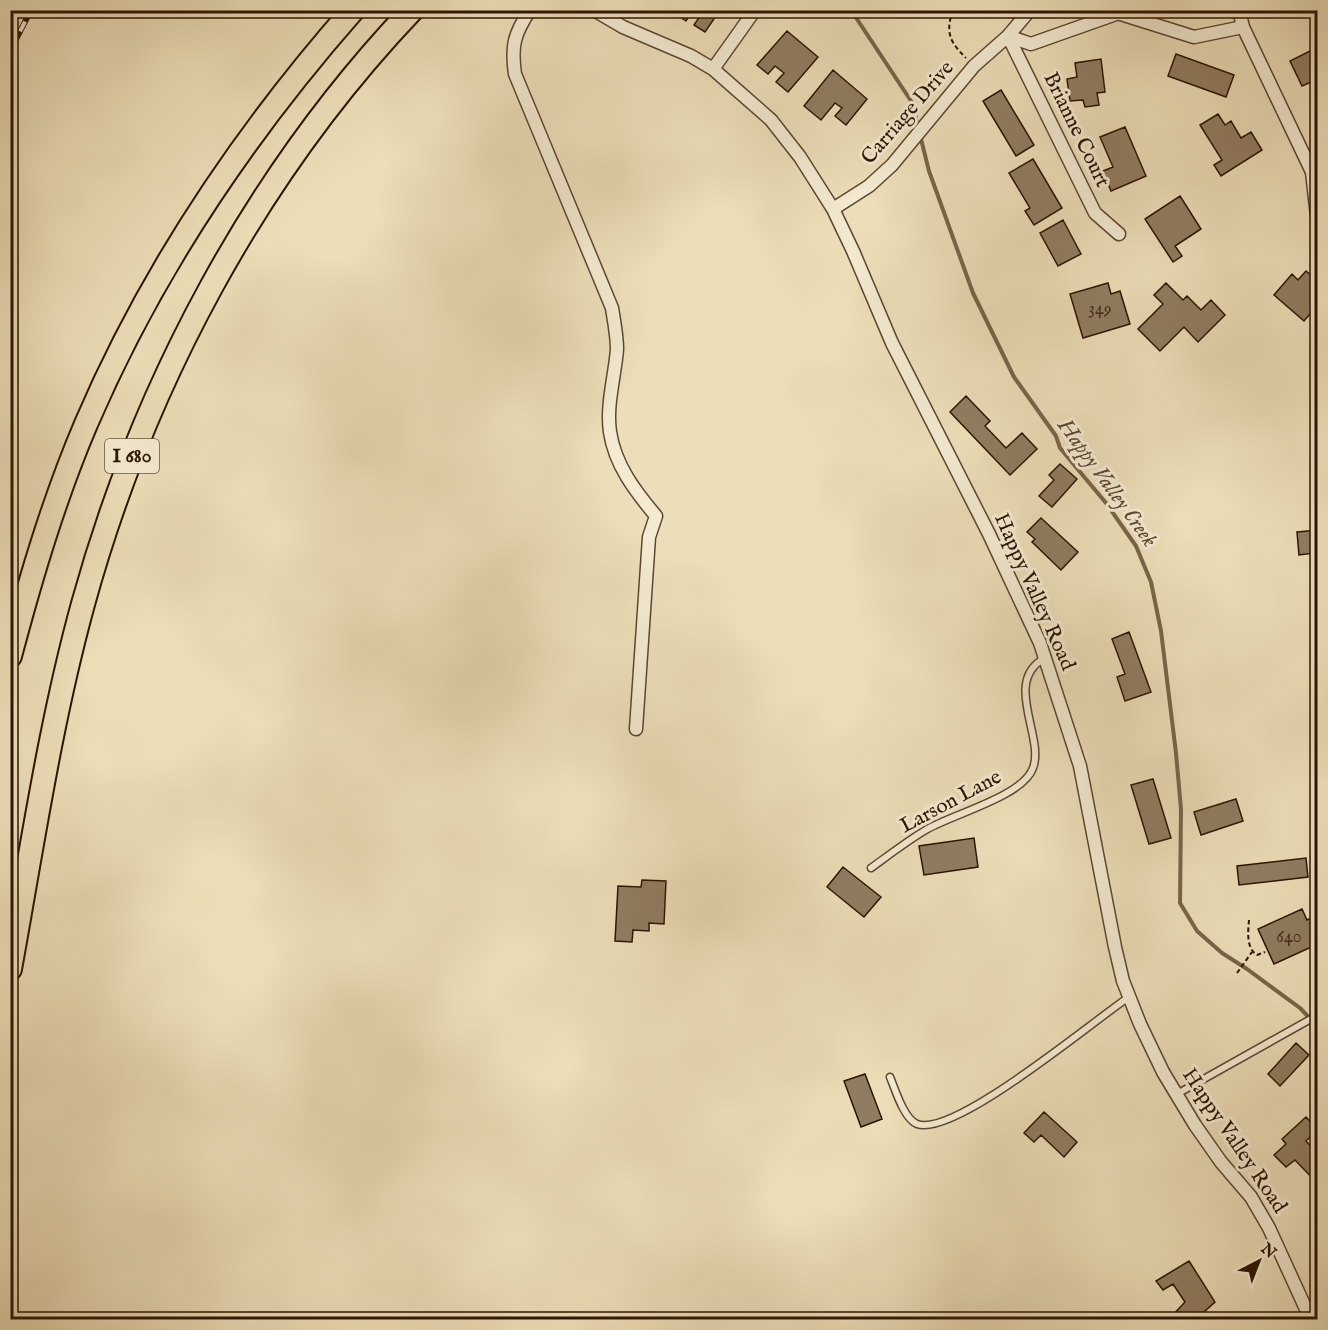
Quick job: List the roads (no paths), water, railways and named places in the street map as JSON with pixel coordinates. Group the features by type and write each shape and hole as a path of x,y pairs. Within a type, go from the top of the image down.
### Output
{"highway":[{"name":"I 680","path":"10,656 28,589 57,500 86,424 122,346 207,200 253,133 308,62 353,10"},
{"name":"I 680","path":"10,969 65,677 82,605 107,524 136,446 168,370 207,295 247,226 291,159 342,90 412,10"}],"street":[{"path":"530,10 516,33 512,52 514,74 612,308 617,347 610,399 610,431 618,462 634,491 656,516 649,537 636,729"},
{"name":"Happy Valley Road","path":"594,10 623,27 691,56 713,69 771,120 800,157 833,209 853,250 892,344 989,534 1040,644 1080,766 1115,946 1129,997 1154,1053 1177,1094 1221,1162 1251,1197 1269,1228 1311,1320"},
{"path":"713,69 756,10"},
{"name":"Carriage Drive","path":"833,209 869,186 892,165 974,66 1008,36 1030,10"},
{"path":"1239,10 1243,27 1315,173 1317,225"},
{"path":"1008,36 1031,44 1112,12 1194,38 1243,27"},
{"name":"Brianne Court","path":"1008,36 1095,213 1119,234"}],"lane":[{"name":"Larson Lane","path":"872,868 925,830 1004,795 1023,782 1033,770 1036,755 1025,694 1029,672 1036,663 1045,658"},
{"path":"890,1077 910,1119 918,1124 929,1125 938,1122 984,1101 1017,1080 1129,997"},
{"path":"1177,1094 1316,1016"}],"waterway":[{"name":"Happy Valley Creek","path":"851,10 913,104 918,128"},
{"name":"Happy Valley Creek","path":"920,135 929,171 973,293 1014,377 1056,436 1060,448 1106,503 1136,546 1151,582 1161,631 1176,753 1181,809 1180,903 1197,931 1222,953 1300,1008 1318,1027"}],"railway":[{"path":"10,51 31,10"}]}
